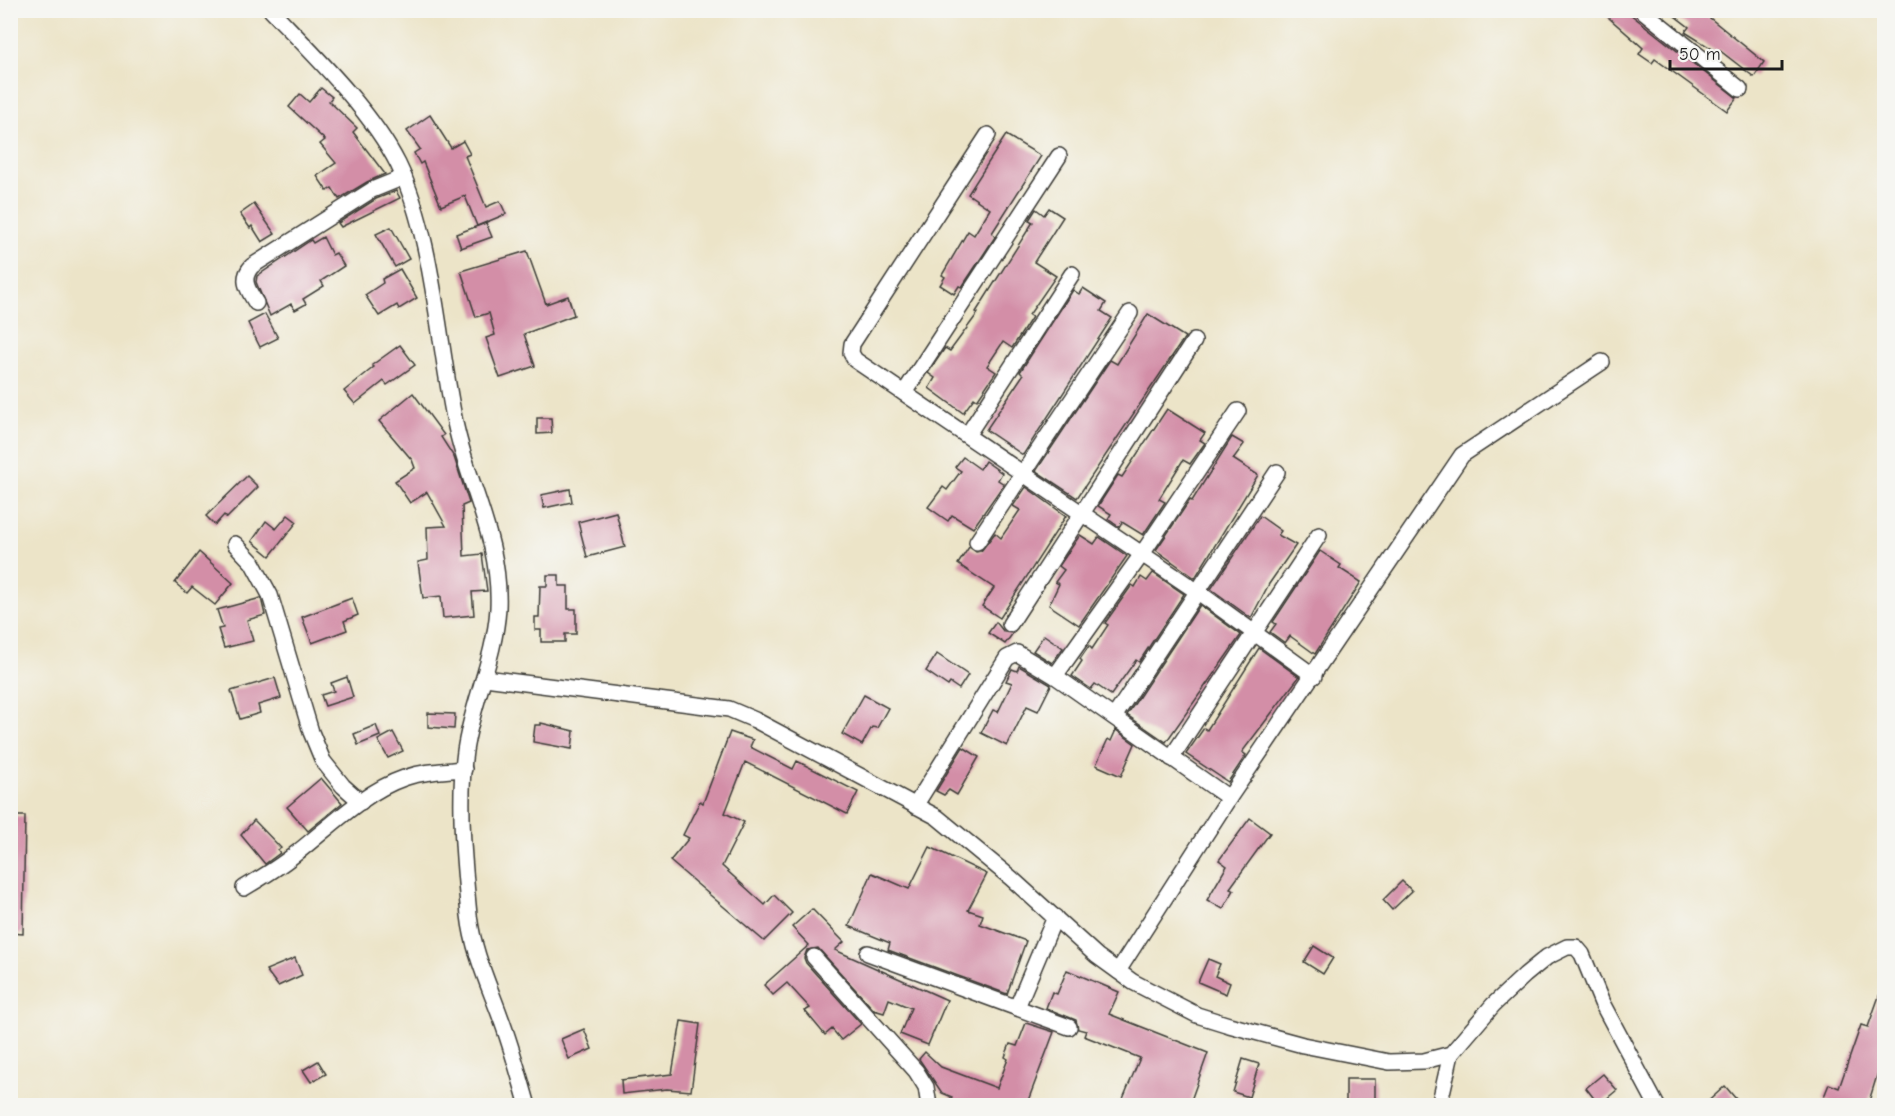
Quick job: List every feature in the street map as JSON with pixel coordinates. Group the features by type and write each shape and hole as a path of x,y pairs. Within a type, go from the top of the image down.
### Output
{"street":[{"path":"271,10 375,125 404,177 423,243 456,426 495,549 498,608 485,678 469,732 464,769 466,872 471,934 508,1039 528,1106"},
{"path":"1642,10 1740,89"},
{"path":"988,135 852,344 851,353 855,360 968,434 1082,515 1198,592 1314,676"},
{"path":"904,393 1059,156"},
{"path":"256,303 246,286 247,271 252,266 372,190 404,177"},
{"path":"968,434 1072,274"},
{"path":"977,543 1131,314"},
{"path":"1010,624 1194,340"},
{"path":"1118,971 1228,798 1314,676 1462,455 1602,362"},
{"path":"1055,676 1142,554 1238,411"},
{"path":"1113,717 1277,472"},
{"path":"1171,758 1319,535"},
{"path":"235,544 252,562 270,595 311,732 323,761 361,802"},
{"path":"915,806 1007,658 1020,654 1055,676 1228,798"},
{"path":"485,678 729,709 755,720 915,806 955,831 1118,971 1133,982 1197,1015 1303,1045 1389,1062 1424,1061 1451,1054"},
{"path":"244,888 277,868 361,802 402,779 422,773 464,769"},
{"path":"1017,1007 1055,917"},
{"path":"1439,1106 1451,1054 1493,1005 1525,975 1548,957 1567,947 1576,947 1582,954 1602,1003 1657,1106"},
{"path":"868,953 1069,1027"},
{"path":"814,957 916,1071 926,1087 929,1106"}],"building":[{"path":"1600,10 1625,10 1737,98 1727,111 1655,59 1652,63 1639,54 1643,48"},
{"path":"1667,10 1700,10 1764,62 1754,77 1719,50 1717,52 1685,32 1689,27"},
{"path":"321,88 332,97 329,101 357,128 353,132 385,174 339,199 332,188 327,191 317,176 336,163 320,144 325,140 289,107 300,94 309,102"},
{"path":"430,115 451,148 463,141 470,154 465,156 486,207 500,201 506,214 477,226 465,196 441,206 423,162 420,164 414,153 420,149 407,131"},
{"path":"1006,135 1041,156 992,233 995,237 962,287 959,286 954,294 940,285 945,277 942,275 968,231 974,235 990,209 968,194"},
{"path":"396,191 400,198 341,227 338,223 376,199"},
{"path":"254,204 275,234 262,242 252,226 250,228 240,214"},
{"path":"1049,208 1063,217 1034,262 1056,276 1029,315 1032,317 1012,348 1003,342 987,366 996,372 977,400 974,398 963,413 929,388 935,378 928,373 945,348 950,351 978,313 976,312 1033,222 1029,220 1036,209 1044,215"},
{"path":"486,223 492,237 461,248 456,234"},
{"path":"391,227 409,259 395,267 376,234"},
{"path":"323,237 332,255 336,253 344,266 321,281 324,286 303,299 306,304 295,310 291,304 270,316 256,282 257,276 311,240 313,243"},
{"path":"527,251 546,304 568,296 574,315 524,334 535,366 500,378 486,338 495,335 489,313 476,317 461,271"},
{"path":"400,269 417,298 399,309 397,305 379,316 365,295 383,283 382,279"},
{"path":"1083,288 1106,303 1101,311 1112,318 1023,455 986,430 1023,375 1020,372 1073,290 1079,294"},
{"path":"265,314 278,338 260,347 248,323"},
{"path":"1148,314 1185,337 1077,498 1036,471 1110,360 1117,364"},
{"path":"400,345 415,365 387,385 384,381 355,404 344,391 374,367 372,365"},
{"path":"413,393 444,435 441,437 454,457 469,503 462,506 464,556 482,554 487,591 472,592 474,615 443,618 441,596 423,598 418,562 428,560 427,527 446,526 427,492 410,503 395,481 415,468 412,460 379,421"},
{"path":"1167,409 1205,433 1200,440 1205,443 1190,464 1183,460 1159,499 1165,502 1143,535 1122,522 1119,527 1108,519 1111,514 1098,506 1118,475 1122,477"},
{"path":"537,418 551,418 552,433 537,434"},
{"path":"1232,437 1244,444 1233,459 1258,475 1195,578 1156,550 1190,500 1192,501"},
{"path":"963,457 980,469 985,461 1002,473 998,480 1004,484 973,528 952,515 948,521 928,507 943,487 947,490 961,471 955,467"},
{"path":"247,476 258,487 227,518 224,515 215,525 206,516"},
{"path":"1026,487 1066,516 1000,618 982,606 994,588 958,564 969,547 976,552 981,551 995,533 1001,538 1020,510 1013,506"},
{"path":"570,489 572,502 544,508 541,495"},
{"path":"616,512 625,547 587,557 578,522"},
{"path":"288,515 297,522 270,556 252,541 266,521 276,529"},
{"path":"1260,516 1281,531 1278,535 1296,545 1269,584 1251,618 1211,589"},
{"path":"1080,535 1094,544 1099,537 1127,556 1079,625 1049,605 1059,584 1055,582 1064,570 1059,566"},
{"path":"1320,551 1341,565 1339,568 1361,582 1315,654 1290,636 1285,643 1270,632 1276,624 1273,622"},
{"path":"199,552 233,583 215,605 192,587 187,593 175,583"},
{"path":"1153,573 1184,594 1139,662 1136,660 1111,695 1095,684 1091,689 1072,676 1082,661 1080,659 1089,646 1092,649 1108,625 1105,623 1132,585 1135,587 1141,577 1147,581"},
{"path":"547,575 559,575 559,586 568,586 568,609 576,609 576,634 565,634 565,642 541,642 541,630 535,630 535,617 539,617 540,586 547,586"},
{"path":"261,598 265,615 247,620 253,641 224,648 218,629 223,628 217,610"},
{"path":"352,598 358,615 344,621 347,630 312,643 302,617"},
{"path":"1200,605 1241,635 1166,742 1127,715"},
{"path":"996,622 1004,632 1013,633 1005,644 988,633"},
{"path":"1044,635 1063,648 1052,663 1033,651"},
{"path":"1259,648 1299,677 1242,752 1246,755 1228,782 1186,754 1204,728 1207,730"},
{"path":"937,654 968,675 959,689 950,683 948,686 926,671"},
{"path":"1019,666 1051,685 1038,711 1027,706 1007,746 981,733 993,710 998,712 1012,683 1006,681 1012,669 1017,671"},
{"path":"347,677 353,697 325,706 321,695 334,691 331,683"},
{"path":"275,678 281,698 258,705 260,713 240,719 231,691"},
{"path":"864,695 888,708 877,728 872,727 862,745 842,734"},
{"path":"428,713 455,714 454,729 428,727"},
{"path":"541,723 574,731 572,749 533,742 535,725 541,725"},
{"path":"376,725 380,736 358,745 354,734"},
{"path":"1116,730 1135,744 1121,776 1096,765 1108,739 1111,741"},
{"path":"393,732 403,751 388,758 378,740"},
{"path":"730,732 753,740 750,747 793,769 797,761 858,792 847,814 745,762 725,813 744,822 722,866 765,905 774,895 792,913 764,941 670,861 689,838 683,835 700,801 703,803"},
{"path":"963,747 979,757 957,795 949,790 944,795 936,791"},
{"path":"321,778 342,803 308,831 287,807"},
{"path":"10,816 25,816 23,934 10,933"},
{"path":"1250,818 1270,833 1230,888 1234,890 1223,909 1207,900 1227,866 1219,860"},
{"path":"254,820 281,848 278,850 280,853 265,864 241,835"},
{"path":"930,847 987,874 968,910 983,915 980,924 1026,941 1007,994 888,950 890,943 849,926 872,873 909,889"},
{"path":"1402,881 1412,891 1392,910 1383,900"},
{"path":"812,909 844,942 835,950 947,1000 928,1045 900,1034 911,1008 889,999 884,1013 874,1010 818,948 807,950 804,958 806,963 861,1024 841,1040 832,1029 825,1035 805,1011 810,1008 787,983 773,995 764,985 809,945 792,927"},
{"path":"1314,946 1333,958 1323,974 1304,962"},
{"path":"295,958 302,975 278,986 266,970"},
{"path":"1208,959 1220,964 1215,976 1230,983 1226,994 1198,982"},
{"path":"1067,970 1119,992 1109,1014 1208,1053 1189,1106 1120,1106 1140,1058 1084,1036 1086,1031 1078,1029 1076,1020 1046,1008 1052,992 1057,994"},
{"path":"1883,985 1884,1053 1866,1106 1841,1106 1823,1099 1829,1084 1839,1088 1861,1025 1868,1027"},
{"path":"681,1021 700,1024 691,1091 667,1089 622,1094 621,1080 672,1074"},
{"path":"1026,1023 1054,1032 1026,1106 943,1106 952,1097 942,1093 919,1059 925,1052 941,1067 997,1088 1008,1059 1005,1057 1010,1044 1017,1046"},
{"path":"584,1029 592,1049 569,1059 561,1039"},
{"path":"1243,1059 1259,1064 1249,1097 1233,1092"},
{"path":"318,1061 326,1074 311,1082 303,1070"},
{"path":"1603,1074 1617,1090 1599,1105 1586,1088"},
{"path":"1346,1079 1375,1079 1375,1106 1346,1106"},
{"path":"1725,1086 1736,1099 1729,1106 1703,1106"}]}
